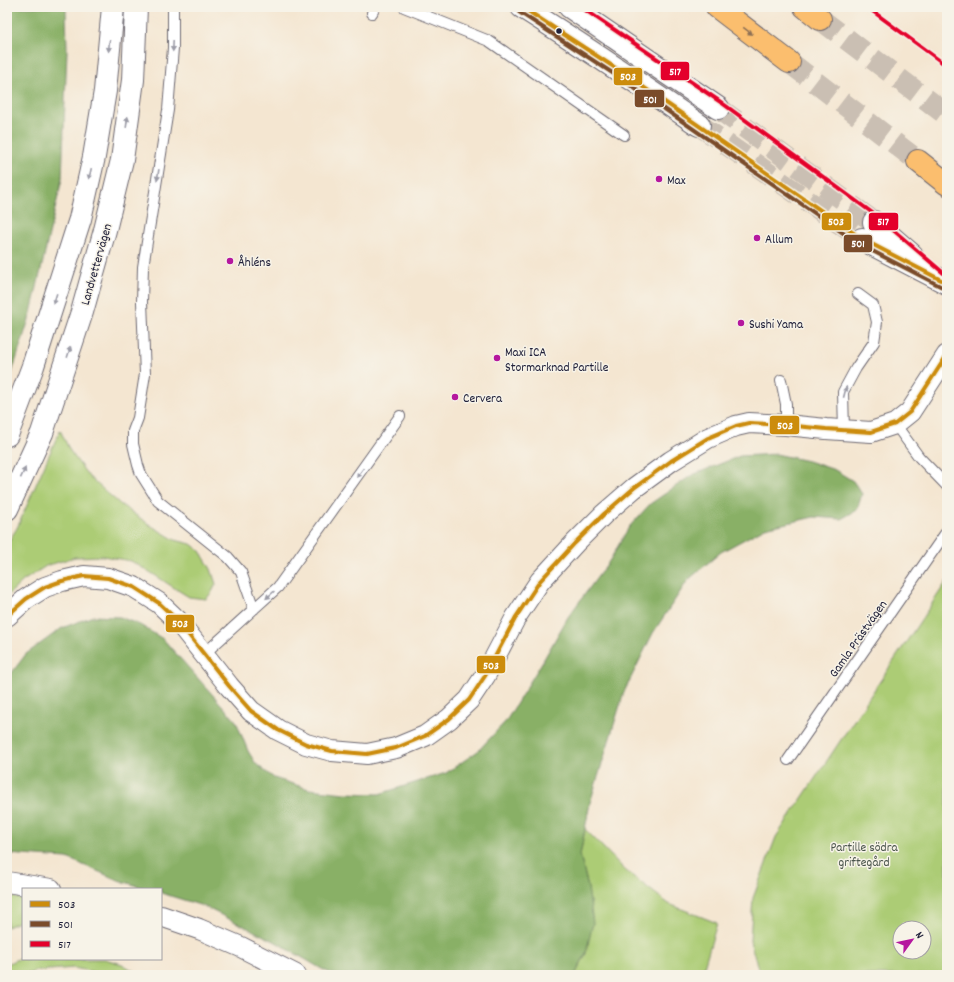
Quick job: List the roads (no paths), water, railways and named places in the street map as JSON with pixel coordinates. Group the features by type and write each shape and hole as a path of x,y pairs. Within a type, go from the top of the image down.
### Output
{"highway":[{"path":"717,7 789,62"},
{"path":"918,161 947,184"}],"street":[{"name":"Landvettervägen","path":"7,435 33,366 80,219 94,157 105,91 113,7"},
{"name":"Landvettervägen","path":"7,509 42,433 82,312 105,230 122,160 133,80 136,7"},
{"path":"522,7 700,125"},
{"path":"570,7 718,108"},
{"path":"868,231 944,281"},
{"path":"7,616 26,599 45,587 84,576 108,578 134,587 159,602 177,620 229,686 251,710 278,730 306,744 332,751 367,754 396,748 425,736 448,719 468,700 485,676 516,617 540,581 604,514 634,488 671,461 708,438 736,426 749,424 786,425 844,431 871,432 895,424 910,412 947,355"},
{"path":"7,882 45,888"},
{"path":"162,916 199,929 234,944 296,975"}],"lane":[{"path":"173,7 173,48 168,110 143,268 142,302 145,374 138,418 133,431 133,444 138,465 144,479 158,501 228,557 241,572 254,609"},
{"path":"404,7 489,41 624,135"},
{"path":"844,431 843,392 856,368 874,342 877,322 873,305 858,294"},
{"path":"781,380 786,404 786,425"},
{"path":"204,654 278,587 400,416"},
{"path":"895,424 919,457 947,486"},
{"name":"Gamla Prästvägen","path":"788,760 947,531"}],"tunnel":[{"path":"820,19 947,115"},
{"path":"789,62 918,161"},
{"path":"718,108 874,222"},
{"path":"699,125 862,239"}],"place":[{"name":"Max","path":"659,179"},
{"name":"Allum","path":"757,238"},
{"name":"Åhléns","path":"230,261"},
{"name":"Sushi Yama","path":"741,323"},
{"name":"Maxi ICA Stormarknad Partille","path":"497,358"},
{"name":"Cervera","path":"455,397"}],"park label":[{"name":"Partille södra griftegård","path":"864,854"}]}
